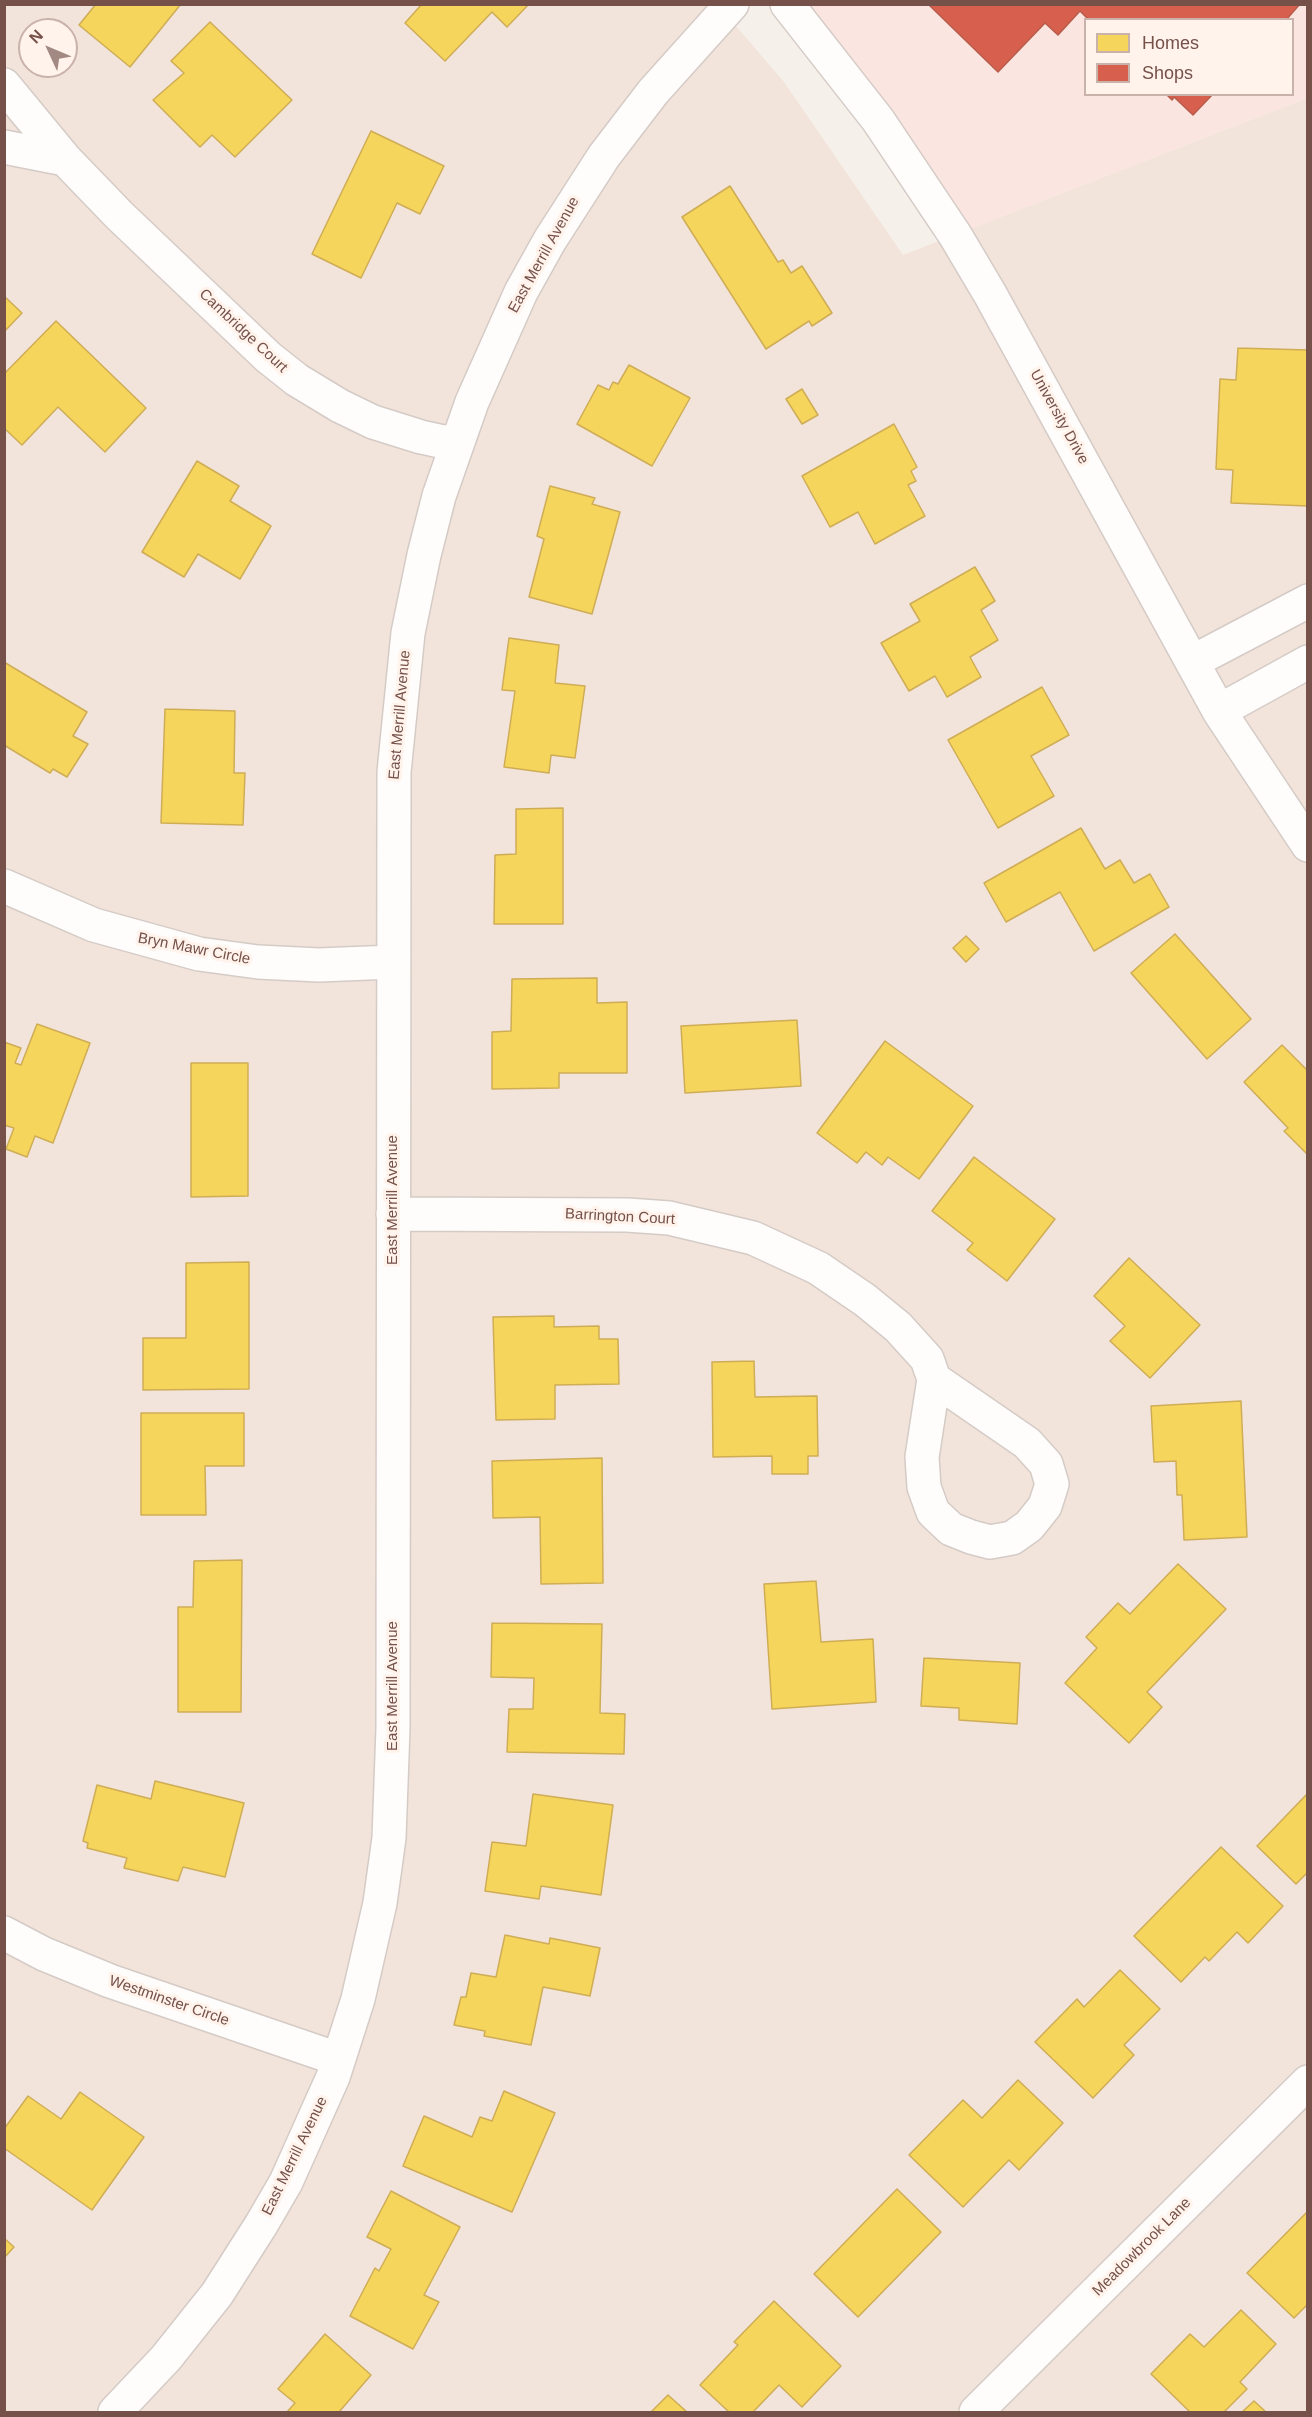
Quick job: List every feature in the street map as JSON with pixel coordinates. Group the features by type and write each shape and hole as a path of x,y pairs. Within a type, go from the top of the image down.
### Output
{"street":[{"name":"East Merrill Avenue","path":"115,2412 151,2375 197,2320 244,2253 308,2138 354,2015 380,1903 392,1798 393,792 400,701 412,613 424,555 458,440 495,347 521,292 582,189 653,92 732,4"},
{"name":"University Drive","path":"787,4 878,120 961,244 1194,661 1219,711 1308,845"},
{"name":"Cambridge Court","path":"4,85 65,159 260,349 297,380 340,406 373,422 444,442 458,440"},
{"path":"4,147 65,159"},
{"path":"1194,661 1308,601"},
{"path":"1219,711 1308,662"},
{"name":"Bryn Mawr Circle","path":"4,886 94,925 199,954 258,962 319,965 393,962"},
{"name":"Barrington Court","path":"393,1214 627,1215 669,1218 725,1230 792,1255 850,1289 887,1318 918,1348 927,1359 934,1379"},
{"path":"934,1379 1027,1443 1046,1464 1052,1484 1045,1506 1029,1526 1012,1538 990,1542 970,1538 951,1529 933,1512 924,1487 922,1457 934,1379"},
{"name":"Westminster Circle","path":"4,1933 44,1954 101,1977 338,2059"},
{"name":"Meadowbrook Lane","path":"976,2412 1308,2082"}],"shaded area":[{"path":"5,5 718,5 784,82 903,255 1307,98 1307,2412 5,2412"},
{"path":"787,5 1307,5 1307,98 955,235"}],"building: Homes":[{"path":"96,4 181,4 130,67 79,25"},
{"path":"422,4 529,4 507,27 492,12 445,61 405,23"},
{"path":"210,22 292,100 235,157 212,135 200,147 153,100 184,73 171,61"},
{"path":"371,131 444,166 420,214 397,203 361,278 312,254"},
{"path":"730,186 778,262 783,260 791,273 802,266 832,313 812,326 809,321 766,349 682,217"},
{"path":"4,296 22,313 4,332"},
{"path":"56,321 146,408 105,452 58,407 22,445 4,428 4,374"},
{"path":"1238,348 1308,350 1308,506 1231,503 1233,470 1216,469 1220,379 1236,380"},
{"path":"629,365 690,398 652,466 577,424 598,385 609,390 613,382 618,384"},
{"path":"802,389 818,415 802,424 786,399"},
{"path":"894,424 917,467 911,471 916,481 908,485 925,516 875,544 858,512 830,527 802,476"},
{"path":"197,461 239,486 230,501 271,526 240,579 198,554 184,577 142,552"},
{"path":"550,486 595,498 592,504 620,512 592,614 529,597 544,539 537,536"},
{"path":"975,567 995,601 981,610 998,640 970,657 981,677 947,697 935,676 909,691 881,643 920,621 910,604"},
{"path":"509,638 559,645 555,683 585,686 575,758 551,755 549,773 504,767 515,691 502,690"},
{"path":"4,662 87,712 73,736 88,744 67,777 53,769 50,773 4,745"},
{"path":"1042,687 1069,735 1031,756 1054,796 998,828 948,740"},
{"path":"165,709 235,711 234,773 245,773 243,825 161,823"},
{"path":"563,808 563,924 494,924 495,855 516,854 516,809"},
{"path":"1081,828 1105,869 1120,860 1134,883 1150,874 1169,907 1094,951 1060,892 1006,922 984,883"},
{"path":"1175,934 1251,1019 1207,1059 1131,973"},
{"path":"966,936 979,949 966,962 953,948"},
{"path":"597,978 597,1003 627,1002 627,1073 559,1073 559,1088 492,1089 492,1032 511,1031 512,979"},
{"path":"797,1020 801,1086 685,1093 681,1026"},
{"path":"37,1024 90,1043 53,1143 35,1136 27,1157 6,1149 14,1128 4,1125 4,1042 21,1048 15,1063 21,1065"},
{"path":"885,1041 973,1106 919,1179 888,1157 882,1165 866,1152 857,1163 817,1133"},
{"path":"1282,1045 1308,1071 1308,1155 1284,1131 1288,1128 1244,1082"},
{"path":"191,1063 248,1063 248,1196 191,1197"},
{"path":"974,1157 1055,1219 1007,1281 967,1250 973,1243 932,1211"},
{"path":"1129,1258 1200,1325 1150,1378 1110,1341 1125,1326 1094,1296"},
{"path":"249,1262 249,1389 143,1390 143,1338 186,1338 186,1263"},
{"path":"554,1316 554,1327 599,1326 599,1339 618,1339 619,1384 555,1385 555,1419 496,1420 493,1317"},
{"path":"754,1361 755,1397 817,1396 818,1456 808,1456 808,1474 772,1474 772,1456 713,1457 712,1362"},
{"path":"1241,1401 1247,1537 1184,1540 1182,1495 1177,1495 1176,1461 1154,1462 1151,1406"},
{"path":"141,1413 244,1413 244,1466 205,1466 206,1515 141,1515"},
{"path":"602,1458 603,1583 541,1584 540,1517 493,1518 492,1461"},
{"path":"242,1560 241,1712 178,1712 178,1607 193,1607 194,1561"},
{"path":"1178,1564 1226,1609 1147,1692 1162,1707 1129,1743 1065,1683 1097,1648 1086,1637 1118,1603 1130,1614"},
{"path":"816,1581 821,1642 873,1639 876,1702 772,1709 764,1584"},
{"path":"492,1623 602,1624 600,1713 625,1714 624,1754 507,1752 509,1709 533,1709 534,1678 491,1677"},
{"path":"924,1658 1020,1663 1017,1724 959,1720 959,1708 921,1706"},
{"path":"155,1781 244,1803 225,1877 183,1867 178,1881 124,1868 127,1858 87,1848 88,1843 83,1841 97,1785 151,1799"},
{"path":"1308,1793 1308,1872 1296,1884 1257,1846"},
{"path":"533,1794 613,1805 601,1895 541,1886 539,1899 485,1891 492,1842 526,1846"},
{"path":"1221,1847 1283,1906 1248,1943 1237,1932 1209,1961 1205,1957 1181,1982 1134,1936"},
{"path":"505,1935 549,1944 550,1938 600,1948 590,1996 543,1987 531,2045 484,2036 485,2031 454,2025 461,1997 466,1997 471,1973 496,1977"},
{"path":"1120,1970 1160,2009 1124,2045 1134,2055 1093,2098 1035,2042 1077,1999 1084,2007"},
{"path":"1018,2080 1063,2123 1019,2170 1009,2160 963,2207 909,2155 963,2100 982,2118"},
{"path":"504,2091 555,2113 512,2212 403,2166 424,2116 472,2137 480,2117 492,2121"},
{"path":"80,2092 144,2137 92,2210 4,2148 4,2129 28,2096 61,2119"},
{"path":"897,2189 941,2232 858,2317 814,2274"},
{"path":"391,2191 460,2227 424,2295 439,2302 413,2349 350,2316 375,2268 379,2271 391,2249 367,2237"},
{"path":"1308,2211 1308,2304 1294,2318 1247,2273"},
{"path":"4,2238 14,2247 4,2258"},
{"path":"774,2301 841,2366 802,2407 779,2385 753,2412 729,2412 700,2385 738,2345 734,2342"},
{"path":"1241,2310 1276,2344 1240,2382 1247,2389 1224,2412 1190,2412 1151,2374 1190,2334 1204,2347"},
{"path":"325,2334 371,2375 339,2412 287,2412 295,2403 278,2389"},
{"path":"668,2395 687,2412 651,2412"},
{"path":"1254,2401 1266,2412 1242,2412"}],"building: Shops":[{"path":"928,4 1300,4 1288,18 1087,18 1080,11 1058,35 1045,23 998,72"},
{"path":"1168,96 1211,96 1193,115 1174,97 1172,100"}]}
